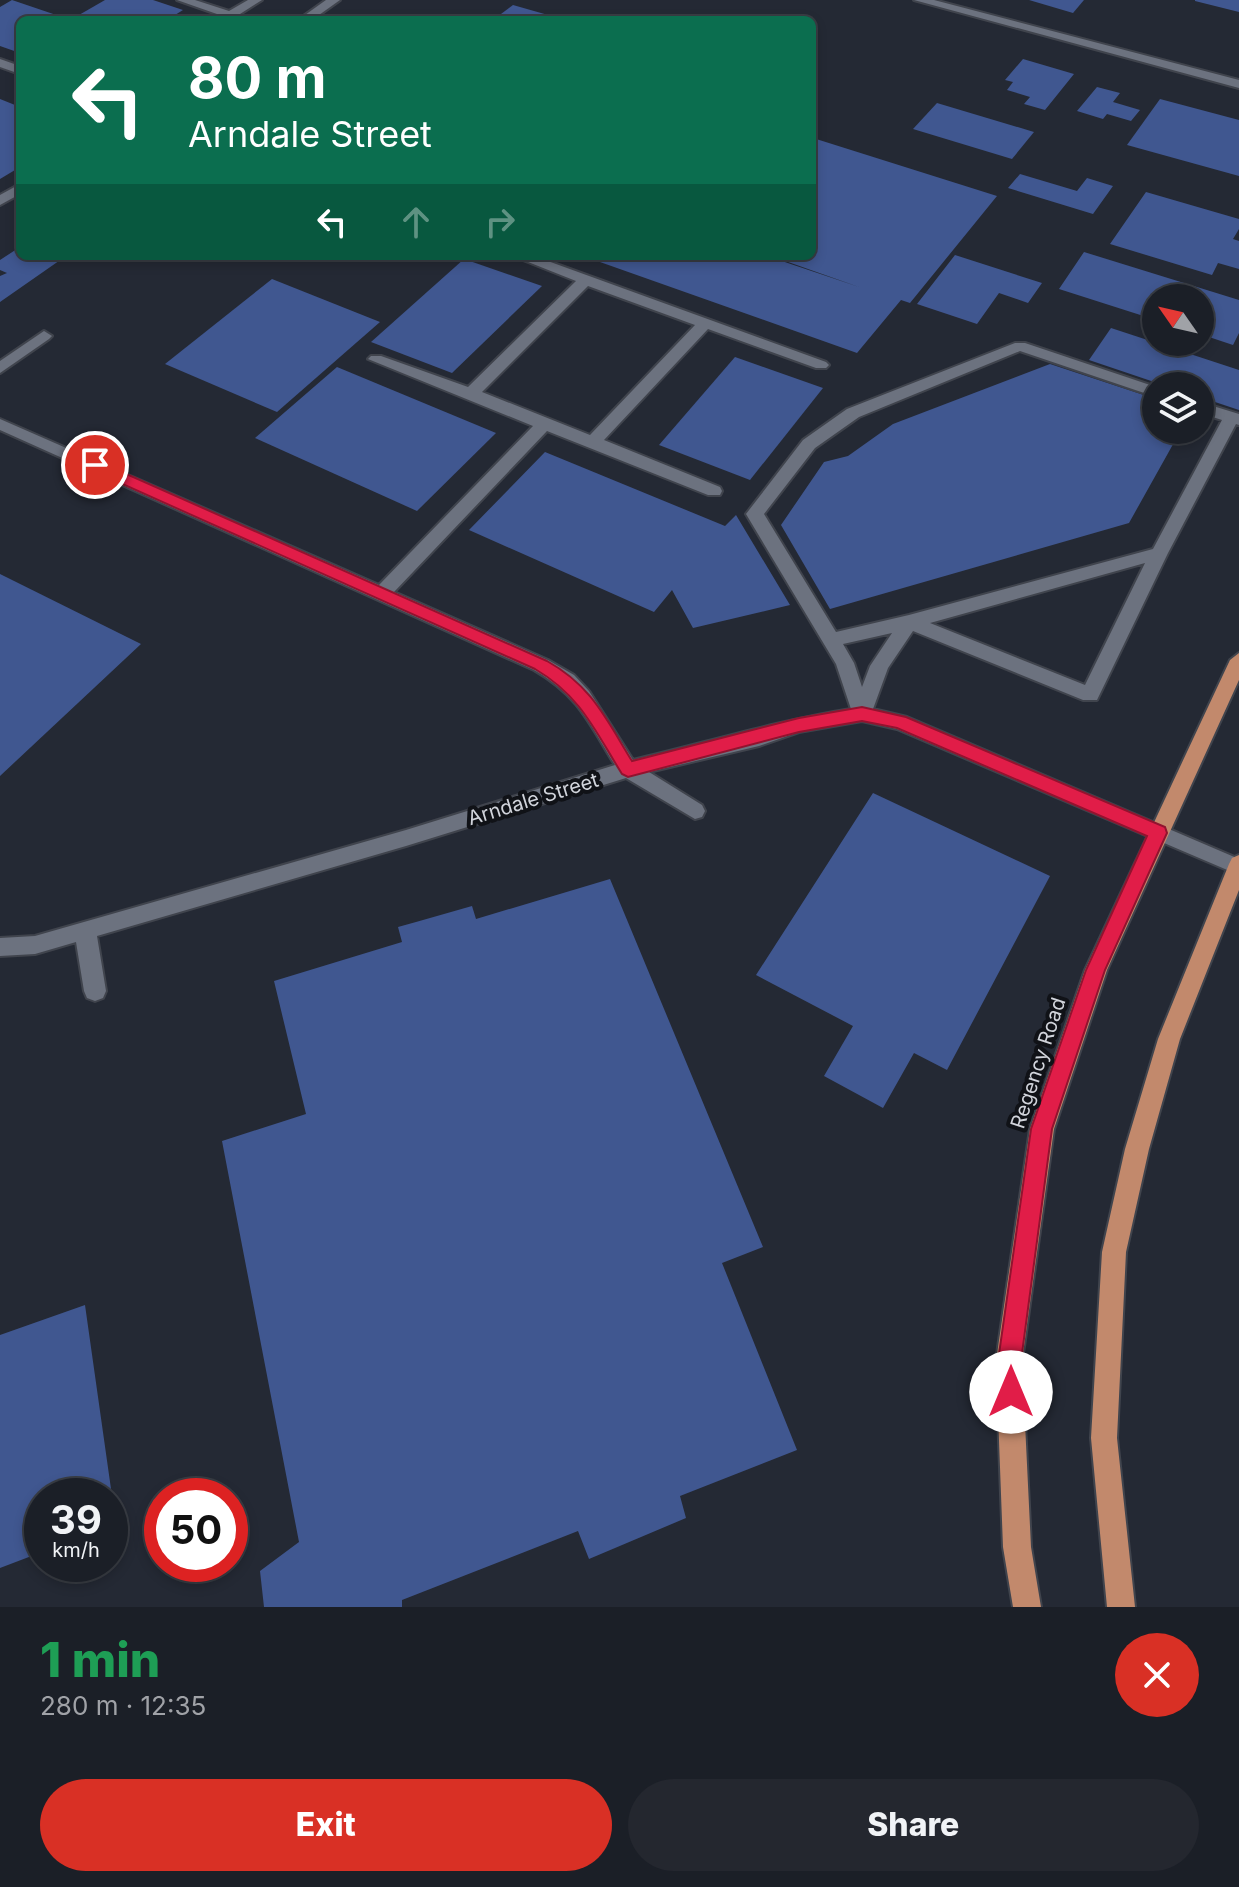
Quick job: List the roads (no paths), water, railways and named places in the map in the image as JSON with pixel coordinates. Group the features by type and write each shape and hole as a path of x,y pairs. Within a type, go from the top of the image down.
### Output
{"main road":[{"name":"Regency Road","path":"1027,1607 1017,1547 1009,1361 1042,1129 1096,970 1239,660"},
{"path":"1121,1607 1104,1438 1114,1252 1137,1149 1169,1039 1238,866"}],"street":[{"path":"183,0 234,16"},
{"path":"231,15 256,0"},
{"path":"310,16 334,0"},
{"path":"920,0 1239,84"},
{"path":"531,260 821,365"},
{"path":"471,393 586,280"},
{"path":"593,442 705,323"},
{"path":"0,368 44,336"},
{"path":"862,714 845,663 755,514 809,444 853,413 1020,346 1142,387"},
{"path":"376,359 471,393 714,491"},
{"path":"909,622 1090,695 1159,553 1236,419 1214,412"},
{"path":"0,424 541,665 567,680 582,696 628,769 695,811"},
{"path":"382,593 544,424"},
{"path":"830,640 909,622 1159,553"},
{"path":"862,714 879,666 909,622"},
{"name":"Arndale Street","path":"0,947 35,945 406,838 628,769 799,725 862,714 900,722 1238,866"},
{"path":"85,930 95,991"}]}
